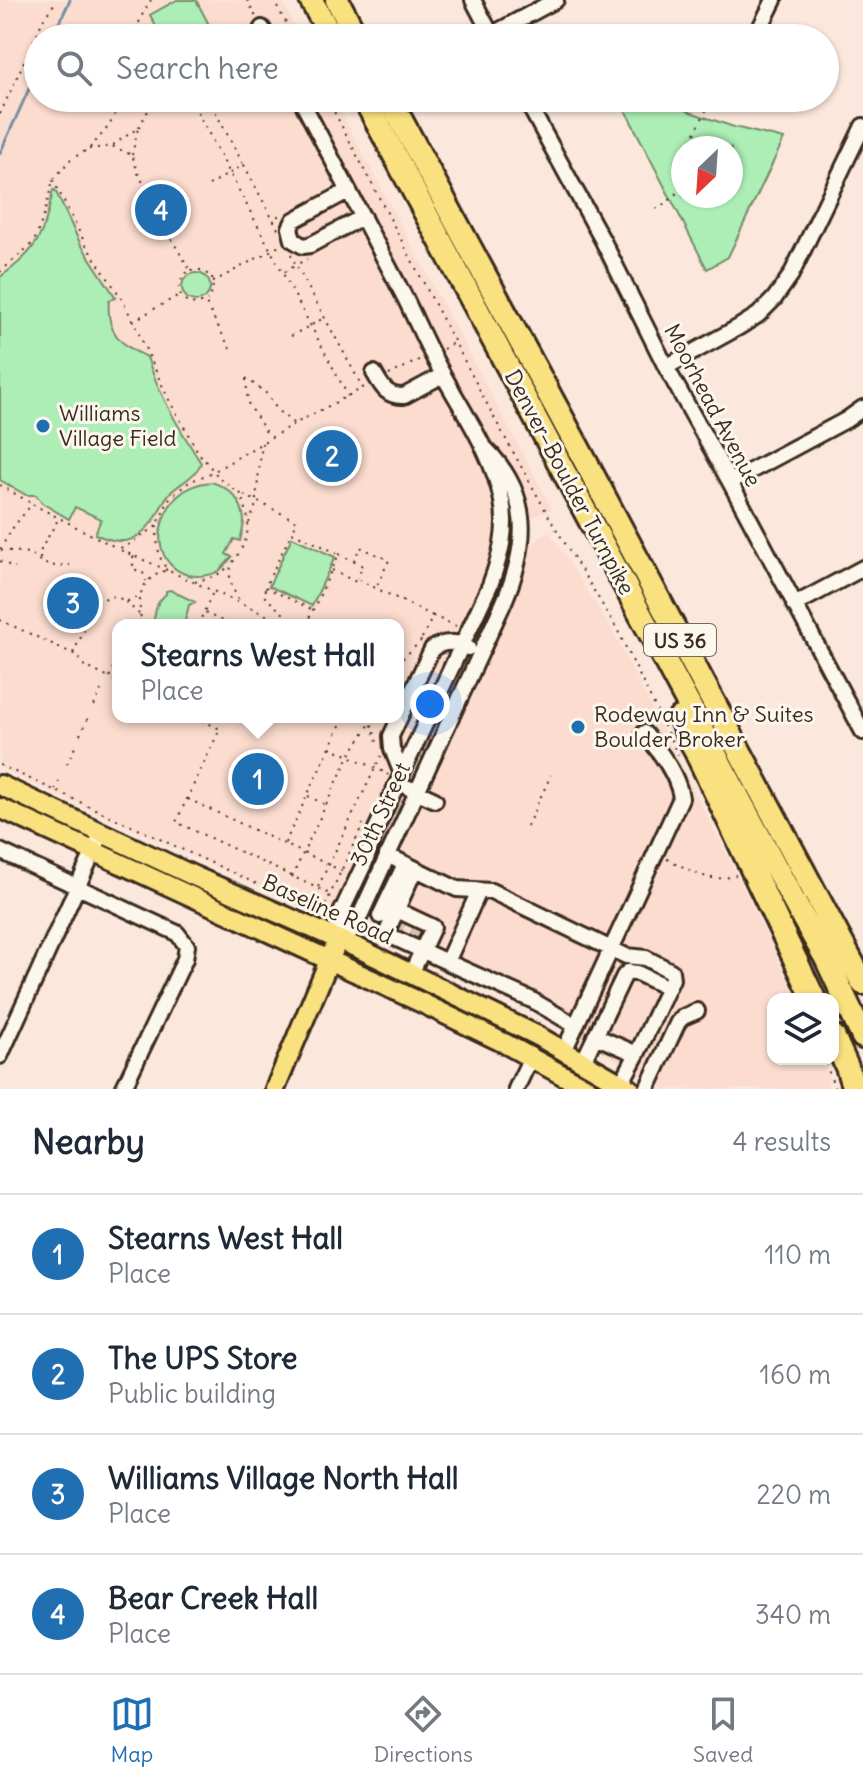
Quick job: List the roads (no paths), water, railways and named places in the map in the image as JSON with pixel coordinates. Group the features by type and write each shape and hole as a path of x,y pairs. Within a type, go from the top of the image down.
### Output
{"highway":[{"path":"311,0 324,24"},
{"path":"337,0 350,24"},
{"name":"Denver–Boulder Turnpike","path":"372,112 826,958 863,1037"},
{"name":"Denver–Boulder Turnpike","path":"397,112 863,983"},
{"path":"557,456 811,993"},
{"path":"744,759 863,961"},
{"path":"839,1049 854,1089"}],"main road":[{"name":"Baseline Road","path":"0,785 194,876 339,939 516,1025 625,1086"},
{"name":"Baseline Road","path":"0,808 330,960 531,1057 588,1089"},
{"name":"30th Street","path":"275,1089 339,939"}],"street":[{"path":"473,0 486,24"},
{"path":"513,24 556,0"},
{"path":"762,24 774,0"},
{"path":"307,112 443,375 484,447"},
{"name":"Moorhead Avenue","path":"532,112 603,241 666,367 861,724"},
{"path":"666,367 739,327 758,315 774,299 791,275 863,126"},
{"path":"348,191 294,220 290,228 293,240 300,245 310,245 363,217"},
{"path":"376,377 386,391 397,397 443,375"},
{"path":"730,482 863,408"},
{"name":"30th Street","path":"484,447 499,462 513,484 519,505 521,523 516,572 354,929 339,939 337,921 365,862 394,780 496,569 503,542 502,496 484,447"},
{"path":"794,605 863,568"},
{"path":"404,708 432,649 443,644 462,644 479,657"},
{"path":"397,723 391,736 394,780 435,800"},
{"path":"564,1051 680,802 681,795 660,751 644,733"},
{"path":"0,1056 102,833"},
{"path":"0,851 177,933 187,946 185,959 123,1089"},
{"path":"387,855 457,889 491,891 626,956 646,958 669,969 672,973 670,983 625,1086"},
{"path":"410,866 386,934 532,1000 576,1026"},
{"path":"447,962 479,891"},
{"path":"363,908 433,927 411,974"},
{"path":"595,1036 594,1024 626,956"},
{"path":"583,1062 628,972 670,983"},
{"path":"516,1025 532,1000"},
{"path":"647,1089 676,1026 683,1017 697,1011"},
{"path":"654,1016 676,1026"},
{"path":"595,1036 637,1054"},
{"path":"516,1089 531,1057"}],"waterway":[{"path":"59,24 70,0"},
{"path":"0,153 24,100"}],"tunnel":[{"path":"392,921 428,938"}],"place":[{"name":"Bear Creek Hall","path":"161,210"},
{"name":"Williams Village Field","path":"43,426"},
{"name":"The UPS Store","path":"332,456"},
{"name":"Williams Village North Hall","path":"73,603"},
{"name":"Rodeway Inn & Suites Boulder Broker","path":"578,727"},
{"name":"Stearns West Hall","path":"258,779"}]}
